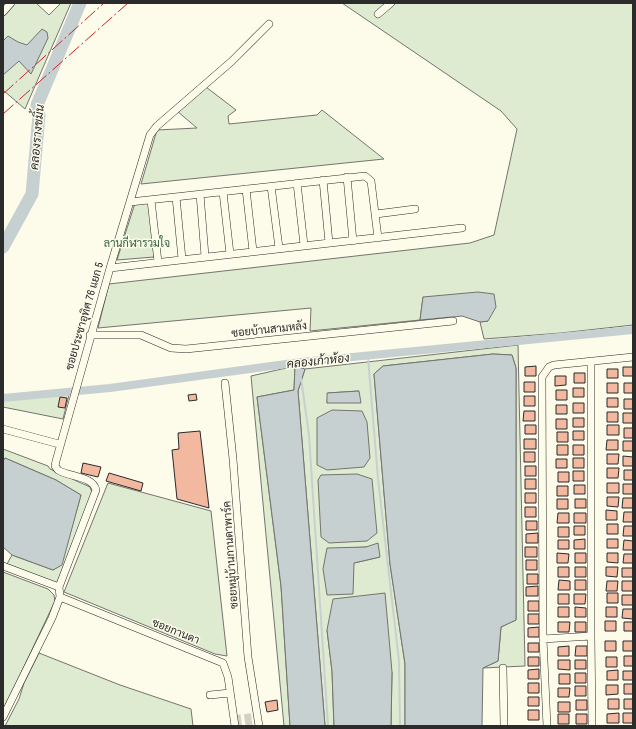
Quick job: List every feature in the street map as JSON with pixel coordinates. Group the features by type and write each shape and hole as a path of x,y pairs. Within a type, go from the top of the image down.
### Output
{"street":[{"path":"378,14 391,3"},
{"name":"ซอยประชาอุทิศ 76 แยก 5","path":"59,587 96,490 95,486 90,481 63,473 55,466 59,444 110,268 153,130 232,60 269,24"},
{"path":"130,202 365,176 369,178 376,214 378,238"},
{"path":"347,177 353,241"},
{"path":"323,180 329,243"},
{"path":"297,183 304,245"},
{"path":"271,186 278,248"},
{"path":"246,189 253,251"},
{"path":"223,192 230,254"},
{"path":"200,194 205,256"},
{"path":"176,197 182,259"},
{"path":"151,200 158,262"},
{"path":"376,214 415,209"},
{"path":"110,268 462,228"},
{"name":"ซอยบ้านสามหลัง","path":"90,335 141,335 171,348 186,350 453,321"},
{"path":"547,726 543,639 542,377 549,367 633,357"},
{"path":"591,361 592,726"},
{"name":"ซอยหมู่บ้านกานดาพาร์ค","path":"225,383 233,460 248,657 259,726"},
{"path":"3,429 59,444"},
{"path":"3,566 59,587 60,597 44,636 3,717"},
{"name":"ซอยกานดา","path":"60,597 223,663 228,676 235,726"},
{"path":"543,639 591,636"},
{"path":"503,668 504,726"},
{"path":"210,695 230,693"}],"green space":[{"path":"15,3 36,3 49,15 61,3 71,3 25,109 3,90 3,15"},
{"path":"342,3 633,3 633,325 561,333 484,339 480,322 488,321 423,297 420,320 310,331 311,308 98,328 109,284 470,243 494,235 517,129 501,111"},
{"path":"206,87 236,110 228,116 229,124 317,115 322,110 384,159 141,184 157,130 197,128 177,111"},
{"name":"ลานกีฬารวมใจ","path":"149,202 154,257 117,260 135,203"},
{"path":"518,345 525,666 483,668 498,661 501,627 516,620 516,368 512,355 493,354 383,366 374,374 390,564 405,664 405,726 391,726 392,672 327,630 332,671 334,726 325,726 298,391 305,369","holes":["359,391 327,403 328,393","367,547 380,557 354,563 327,549"]},
{"path":"295,366 294,390 257,397 281,586 290,726 284,726 251,376"},
{"path":"70,391 63,419 3,407 3,400"},
{"path":"3,449 48,466 50,469 90,487 93,495 57,583 7,564 12,555 53,570 61,565 81,495 56,480 5,458 3,461"},
{"path":"108,483 211,511 227,656 215,654 64,592"},
{"path":"3,572 48,589 54,595 55,601 3,711"},
{"path":"39,653 120,685 191,709 193,726 5,726 19,699 24,683"}],"shaded area":[{"path":"42,29 47,32 48,38 31,74 19,61 3,75 3,41 8,36 27,45"},
{"path":"478,292 494,294 496,307 488,321 480,322 462,316 420,320 423,297"},
{"path":"493,354 512,355 516,368 516,620 501,627 498,661 483,668 482,726 405,726 405,664 390,564 374,374 383,366"},
{"path":"295,366 305,369 298,391 325,726 290,726 281,586 257,397 294,390"},
{"path":"359,391 361,403 327,403 327,393"},
{"path":"332,410 362,411 367,422 370,458 364,467 327,470 317,465 317,418"},
{"path":"5,458 56,480 81,495 62,565 53,570 12,555 3,547 3,461"},
{"path":"357,474 372,479 377,533 367,541 329,543 321,537 318,480 321,475"},
{"path":"378,543 380,557 354,563 353,594 327,595 323,569 327,548 366,547"},
{"path":"385,593 392,672 391,726 334,726 332,671 327,630 333,599"}],"building":[{"path":"536,366 536,376 525,376 525,367"},
{"path":"623,367 633,367 633,376 623,376"},
{"path":"607,369 618,369 618,378 607,378"},
{"path":"574,373 585,373 585,383 574,383"},
{"path":"555,376 566,376 566,385 555,386"},
{"path":"524,382 535,382 535,392 524,392"},
{"path":"607,383 618,383 618,393 607,393"},
{"path":"624,383 633,383 633,393 624,393"},
{"path":"573,388 584,388 584,397 573,397"},
{"path":"556,390 567,390 567,400 556,400"},
{"path":"196,394 197,400 189,401 188,395"},
{"path":"524,396 535,396 535,406 524,406"},
{"path":"60,397 67,398 65,408 58,407"},
{"path":"607,398 618,398 618,407 607,407"},
{"path":"624,399 633,399 633,409 624,409"},
{"path":"573,403 584,403 584,413 573,413"},
{"path":"556,405 567,405 567,414 556,414"},
{"path":"524,411 535,411 535,421 523,421"},
{"path":"607,412 618,412 618,422 607,422"},
{"path":"623,413 633,413 633,423 623,423"},
{"path":"573,418 584,418 584,427 573,427"},
{"path":"556,419 567,419 567,429 556,429"},
{"path":"525,425 536,425 536,434 525,434"},
{"path":"607,425 619,425 619,435 607,435"},
{"path":"624,428 633,428 633,438 624,438"},
{"path":"200,431 209,508 177,499 172,450 179,449 178,433"},
{"path":"573,431 584,431 584,440 573,440"},
{"path":"557,432 568,432 568,442 557,442"},
{"path":"524,439 536,439 536,449 524,449"},
{"path":"607,440 618,440 618,450 606,450"},
{"path":"623,441 633,441 633,451 623,451"},
{"path":"557,445 568,445 568,455 557,455"},
{"path":"573,445 584,445 584,455 573,455"},
{"path":"524,452 535,452 535,462 524,462"},
{"path":"607,454 619,454 618,464 607,464"},
{"path":"623,456 633,457 633,466 623,466"},
{"path":"573,458 584,458 584,468 573,468"},
{"path":"556,459 567,459 567,468 556,468"},
{"path":"83,463 101,467 98,477 81,473"},
{"path":"525,466 536,466 536,476 525,476"},
{"path":"607,468 619,468 618,478 607,478"},
{"path":"624,470 633,470 633,480 624,480"},
{"path":"573,471 584,471 584,481 573,481"},
{"path":"558,472 569,472 569,482 558,482"},
{"path":"109,473 143,483 141,491 106,481"},
{"path":"525,479 536,479 536,489 525,489"},
{"path":"607,483 619,483 619,493 607,493"},
{"path":"623,484 633,484 633,494 623,494"},
{"path":"574,485 585,485 585,494 574,494"},
{"path":"557,486 568,486 568,496 557,496"},
{"path":"525,493 536,493 536,503 525,503"},
{"path":"607,497 619,497 618,507 607,506"},
{"path":"623,498 633,498 633,508 622,508"},
{"path":"557,499 568,499 568,509 557,509"},
{"path":"575,499 586,499 586,508 575,508"},
{"path":"525,507 536,507 536,517 525,517"},
{"path":"606,510 617,511 617,520 606,520"},
{"path":"624,512 633,512 633,522 623,522"},
{"path":"558,513 569,513 569,523 557,523"},
{"path":"574,513 586,513 586,523 574,523"},
{"path":"526,521 537,521 537,530 526,530"},
{"path":"607,524 618,524 618,534 607,534"},
{"path":"574,526 585,526 585,535 574,535"},
{"path":"624,526 633,526 633,536 623,536"},
{"path":"558,527 569,527 569,537 558,537"},
{"path":"538,533 538,543 526,543 526,534"},
{"path":"585,539 585,549 574,549 574,540"},
{"path":"607,539 618,539 618,548 607,548"},
{"path":"558,540 569,540 569,549 558,549"},
{"path":"624,540 633,541 633,550 623,550"},
{"path":"525,547 537,547 537,557 525,557"},
{"path":"557,553 569,554 568,563 557,563"},
{"path":"575,553 586,553 586,563 575,563"},
{"path":"607,553 618,553 618,563 607,562"},
{"path":"624,554 633,554 633,563 623,563"},
{"path":"526,560 537,560 537,570 526,570"},
{"path":"558,567 569,567 569,577 558,577"},
{"path":"575,567 586,567 586,577 575,577"},
{"path":"606,567 618,567 617,577 606,576"},
{"path":"622,568 633,568 633,577 622,577"},
{"path":"527,574 538,574 538,584 527,584"},
{"path":"559,580 570,581 570,590 558,590"},
{"path":"575,580 586,580 586,590 575,590"},
{"path":"607,581 618,581 617,591 606,591"},
{"path":"622,581 633,581 633,591 622,591"},
{"path":"538,586 538,596 526,596 526,587"},
{"path":"607,593 618,593 618,603 607,603"},
{"path":"558,594 569,594 569,604 558,604"},
{"path":"574,594 586,594 585,604 574,604"},
{"path":"622,595 633,595 633,605 622,605"},
{"path":"528,601 539,601 539,611 528,611"},
{"path":"558,607 569,607 569,617 558,617"},
{"path":"575,607 586,608 586,617 575,617"},
{"path":"606,607 617,607 617,617 606,617"},
{"path":"623,609 633,609 633,619 622,618"},
{"path":"528,614 539,614 539,624 528,624"},
{"path":"605,621 616,621 616,631 605,631"},
{"path":"558,622 570,622 569,632 558,632"},
{"path":"575,622 586,622 586,632 575,632"},
{"path":"624,622 633,622 633,631 624,631"},
{"path":"539,627 539,637 528,637 528,628"},
{"path":"605,641 616,641 616,651 605,651"},
{"path":"623,641 633,641 633,651 623,651"},
{"path":"528,643 539,643 539,652 528,652"},
{"path":"569,646 569,656 558,656 558,647"},
{"path":"576,646 587,646 587,656 575,656"},
{"path":"624,656 633,656 633,666 624,666"},
{"path":"528,657 539,657 539,666 528,666"},
{"path":"606,657 617,657 617,667 606,667"},
{"path":"558,660 570,660 570,670 558,669"},
{"path":"575,660 586,660 586,669 575,669"},
{"path":"539,669 539,679 528,679 528,670"},
{"path":"618,670 618,680 607,680 607,671"},
{"path":"623,671 633,671 633,680 623,680"},
{"path":"575,673 586,673 586,683 575,683"},
{"path":"559,674 570,674 570,684 559,684"},
{"path":"528,683 539,683 539,693 528,693"},
{"path":"624,684 633,684 633,694 624,694"},
{"path":"606,685 618,685 618,694 606,695"},
{"path":"575,686 586,686 586,696 575,696"},
{"path":"558,688 570,688 569,697 558,697"},
{"path":"528,697 539,697 539,706 528,706"},
{"path":"608,699 619,699 619,709 608,709"},
{"path":"624,699 633,699 633,709 624,709"},
{"path":"277,700 278,710 267,712 265,702"},
{"path":"576,700 587,700 587,710 576,710"},
{"path":"558,702 570,702 570,712 558,712"},
{"path":"528,710 539,710 539,720 528,720"},
{"path":"619,713 619,723 607,723 607,714"},
{"path":"623,713 633,713 633,723 623,723"},
{"path":"558,714 569,714 569,724 558,724"},
{"path":"576,714 587,714 587,724 576,724"}],"waterway":[{"name":"คลองรางขมิ้น","path":"3,247 32,194 39,115 37,105 80,3"},
{"name":"คลองเก้าห้อง","path":"3,398 110,388 301,362 633,330"},
{"path":"368,357 378,479 399,661 400,726"},
{"name":"คลองเก้าห้อง","path":"298,363 299,368"},
{"path":"301,378 309,435 328,726"}],"tunnel":[{"path":"234,719 257,716"},
{"path":"235,726 258,722"}],"power":[{"path":"3,94 104,3"},
{"path":"3,114 128,3"}]}
